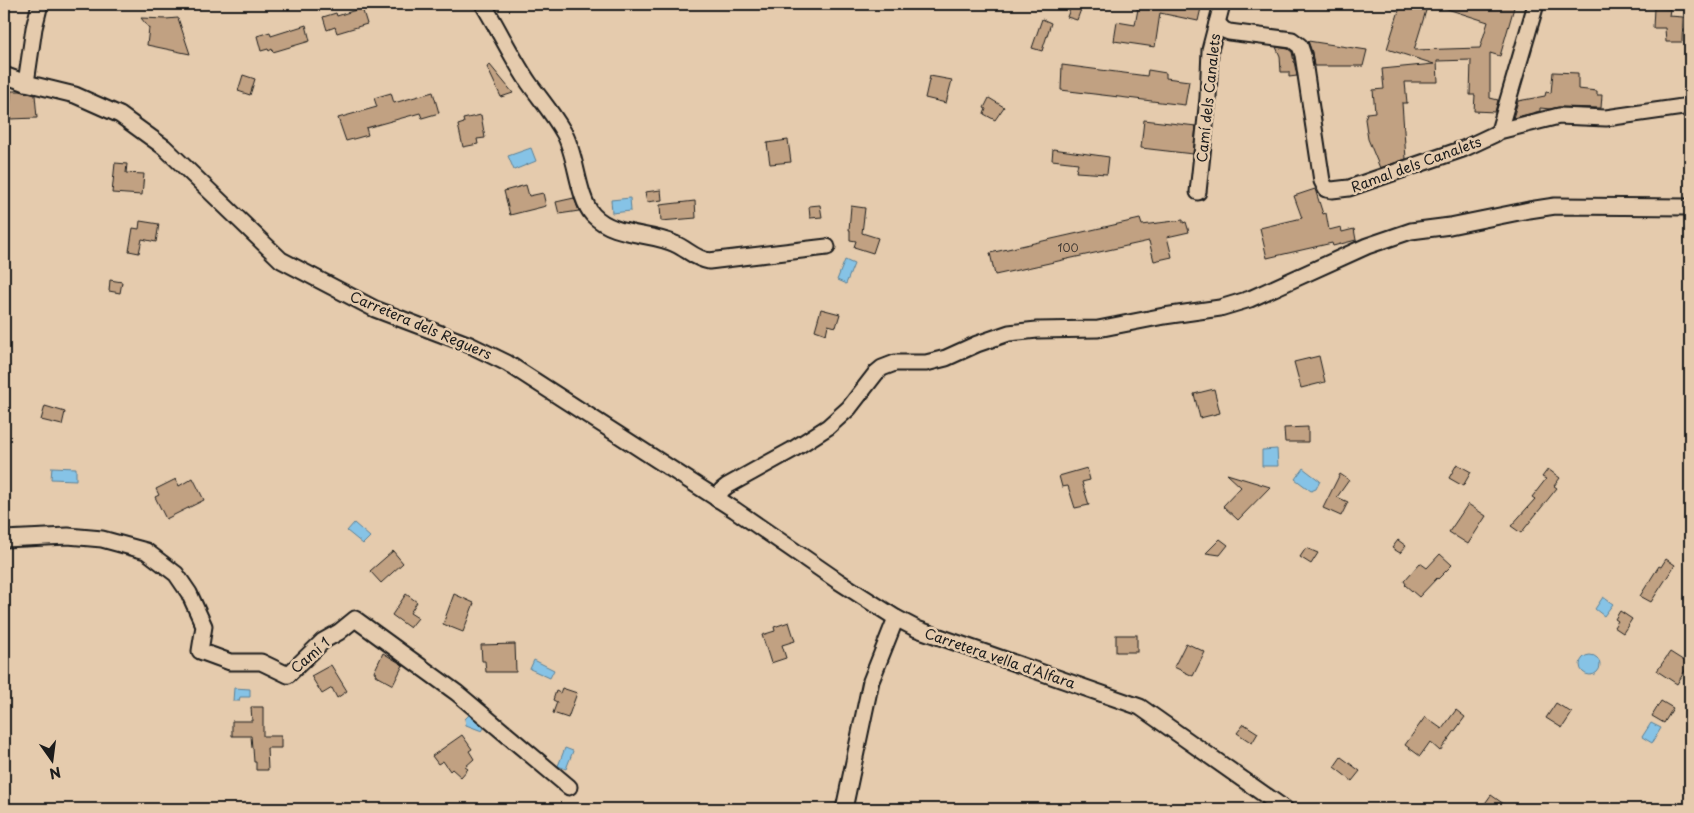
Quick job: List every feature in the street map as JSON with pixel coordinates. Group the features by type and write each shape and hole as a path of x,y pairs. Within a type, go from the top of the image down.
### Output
{"street":[{"path":"26,83 34,28 40,4"},
{"path":"483,4 529,82 565,134 585,201 592,214 602,223 625,231 674,243 701,260 709,261 827,247"},
{"name":"Camí dels Canalets","path":"1198,192 1208,98 1210,50 1222,4"},
{"path":"1499,131 1536,4"},
{"name":"Ramal dels Canalets","path":"1216,23 1229,32 1292,40 1300,46 1303,55 1322,181 1326,189 1349,188 1463,149 1499,131"},
{"name":"Carretera dels Reguers","path":"4,75 26,83 75,95 120,116 164,148 281,260 375,309 470,345 507,362 717,499"},
{"path":"1499,131 1559,116 1606,118 1690,106"},
{"path":"717,499 722,490 727,486 792,450 828,427 849,408 876,373 882,368 895,363 926,363 946,358 977,344 1009,333 1037,330 1098,330 1164,316 1220,308 1250,299 1360,248 1411,231 1450,226 1549,207 1587,205 1662,208 1690,207"},
{"name":"Carretera vella d'Alfara","path":"717,499 838,581 896,618 918,629 1140,706 1285,809"},
{"name":"Camí 1","path":"4,539 68,536 102,539 146,551 176,574 189,593 204,626 200,651 230,662 262,662 288,675 324,641 355,619 457,693 568,787"},
{"path":"844,809 871,681 896,618"}],"water":[{"path":"531,148 536,161 514,170 508,156"},
{"path":"630,198 631,211 612,213 611,200"},
{"path":"845,260 854,264 846,284 837,280"},
{"path":"1277,449 1278,466 1262,466 1262,450"},
{"path":"52,467 76,468 76,480 51,479"},
{"path":"1303,468 1320,481 1316,489 1311,491 1295,479"},
{"path":"354,523 370,537 363,544 347,531"},
{"path":"1603,597 1613,604 1604,616 1595,609"},
{"path":"1590,655 1597,658 1600,665 1597,672 1590,675 1583,672 1580,665 1583,658"},
{"path":"534,660 554,670 550,678 530,669"},
{"path":"234,688 250,689 250,697 240,697 239,701 233,701"},
{"path":"469,715 477,717 481,721 484,728 482,731 466,725 465,719"},
{"path":"1651,723 1661,728 1652,743 1642,737"},
{"path":"565,748 573,751 566,769 558,766"}],"building":[{"path":"1072,4 1083,4 1077,20 1067,17"},
{"path":"1136,4 1180,4 1201,8 1198,21 1160,13 1155,47 1114,41 1117,22 1135,25 1138,9 1136,9"},
{"path":"1401,4 1428,4 1414,50 1480,48 1488,22 1438,6 1438,4 1515,4 1500,56 1490,53 1490,98 1498,100 1495,112 1474,111 1475,95 1470,95 1471,60 1437,61 1438,82 1405,82 1407,103 1402,103 1406,159 1380,168 1368,139 1365,119 1367,113 1375,112 1373,90 1384,89 1382,69 1434,64 1387,49"},
{"path":"362,8 367,24 337,33 335,27 327,30 323,17 336,13 337,16"},
{"path":"1654,8 1670,9 1669,16 1683,17 1682,42 1666,42 1665,28 1653,28"},
{"path":"141,18 178,18 190,54 147,45 149,28"},
{"path":"1042,19 1051,23 1042,51 1032,48"},
{"path":"306,25 310,41 273,52 272,49 261,51 257,36 270,32 271,36"},
{"path":"1308,41 1367,50 1363,66 1314,66"},
{"path":"1276,47 1288,49 1292,52 1297,76 1289,77 1289,72 1281,72 1280,56"},
{"path":"490,65 513,93 501,97 487,67"},
{"path":"1062,65 1147,76 1148,70 1166,73 1166,78 1189,81 1185,105 1061,90"},
{"path":"1553,72 1578,73 1578,89 1597,91 1597,95 1602,95 1601,108 1540,108 1540,111 1513,118 1518,101 1545,96 1546,92 1551,93"},
{"path":"243,75 255,79 250,95 238,91"},
{"path":"930,76 952,80 946,103 925,98"},
{"path":"11,91 35,95 37,118 10,119"},
{"path":"433,92 439,113 422,118 420,113 366,128 368,135 346,141 338,118 377,107 374,98 391,93 394,103"},
{"path":"989,98 1004,107 995,120 984,114 986,109 984,108"},
{"path":"481,115 485,138 477,139 478,144 463,147 458,125 464,123 463,119"},
{"path":"1144,120 1196,126 1193,154 1141,148"},
{"path":"788,140 791,162 770,164 767,143"},
{"path":"1053,149 1109,157 1107,174 1076,172 1078,163 1052,160"},
{"path":"115,163 127,164 126,173 144,174 142,195 112,193"},
{"path":"526,185 529,196 543,193 546,206 510,215 504,191"},
{"path":"1315,189 1323,214 1326,213 1329,230 1341,227 1342,232 1354,229 1356,240 1333,246 1332,243 1267,258 1260,228 1302,218 1294,196"},
{"path":"661,190 662,200 647,202 645,192"},
{"path":"574,198 579,211 559,214 556,202"},
{"path":"695,201 696,218 661,221 660,205"},
{"path":"820,205 822,217 810,218 809,206"},
{"path":"851,206 865,208 862,233 878,238 873,253 854,247 856,241 850,240"},
{"path":"1140,219 1142,225 1183,220 1183,223 1186,222 1189,232 1167,237 1172,257 1154,261 1149,241 995,275 990,253"},
{"path":"140,221 159,224 156,242 142,239 139,253 129,251 133,228 139,229"},
{"path":"110,280 122,282 120,293 109,291"},
{"path":"821,309 840,314 836,327 828,325 826,334 815,330"},
{"path":"1319,356 1325,382 1301,388 1294,362"},
{"path":"1214,389 1220,413 1200,418 1194,394"},
{"path":"45,406 65,412 62,425 41,420"},
{"path":"1308,427 1308,442 1285,442 1284,428"},
{"path":"1457,464 1471,472 1463,486 1449,478"},
{"path":"1087,468 1090,480 1082,482 1089,505 1075,508 1068,486 1062,487 1059,476"},
{"path":"1548,469 1560,478 1554,486 1557,488 1521,533 1511,526 1535,499 1532,497 1546,479 1542,477"},
{"path":"1227,474 1270,487 1238,520 1223,506 1241,487"},
{"path":"1340,474 1349,480 1337,497 1348,502 1341,516 1323,508"},
{"path":"193,478 204,500 166,519 155,497 159,495 156,489 176,479 179,486"},
{"path":"1468,504 1486,516 1468,544 1449,532"},
{"path":"1220,539 1228,545 1220,555 1206,553"},
{"path":"1398,540 1406,546 1400,553 1392,548"},
{"path":"1306,548 1318,553 1311,564 1300,557"},
{"path":"393,551 403,563 381,583 370,571"},
{"path":"1440,554 1452,565 1419,597 1405,585 1404,581 1420,563 1427,568"},
{"path":"1666,559 1675,565 1651,602 1640,596 1659,566 1661,567"},
{"path":"406,594 417,602 410,613 418,618 410,628 392,615"},
{"path":"454,594 474,603 463,632 443,624"},
{"path":"1620,611 1632,619 1623,633 1614,627 1618,621 1615,619"},
{"path":"789,622 795,641 782,645 786,658 771,663 762,635 775,631 774,627"},
{"path":"1116,635 1137,635 1137,652 1116,652"},
{"path":"1186,643 1205,652 1193,676 1174,667"},
{"path":"515,644 516,672 486,672 485,661 482,661 481,645"},
{"path":"1670,652 1689,664 1677,684 1657,671"},
{"path":"383,653 403,665 393,685 375,675 376,673 374,672"},
{"path":"331,665 347,691 337,698 332,688 322,694 311,676"},
{"path":"562,688 577,693 568,718 553,713 557,702 553,700 556,691 560,693"},
{"path":"1661,701 1673,708 1664,723 1652,716"},
{"path":"1556,703 1572,713 1562,728 1546,718"},
{"path":"251,707 263,707 263,736 281,736 281,748 267,748 268,770 256,770 251,736 232,736 232,721 252,721"},
{"path":"1456,710 1465,717 1440,751 1430,742 1420,756 1405,745 1425,717 1442,729"},
{"path":"1244,724 1258,733 1252,743 1237,733"},
{"path":"462,735 472,749 469,751 474,759 465,767 468,769 461,777 452,769 450,771 443,761 438,764 432,756"},
{"path":"1341,757 1360,771 1352,781 1334,767"},
{"path":"1491,795 1511,809 1481,809"}]}
